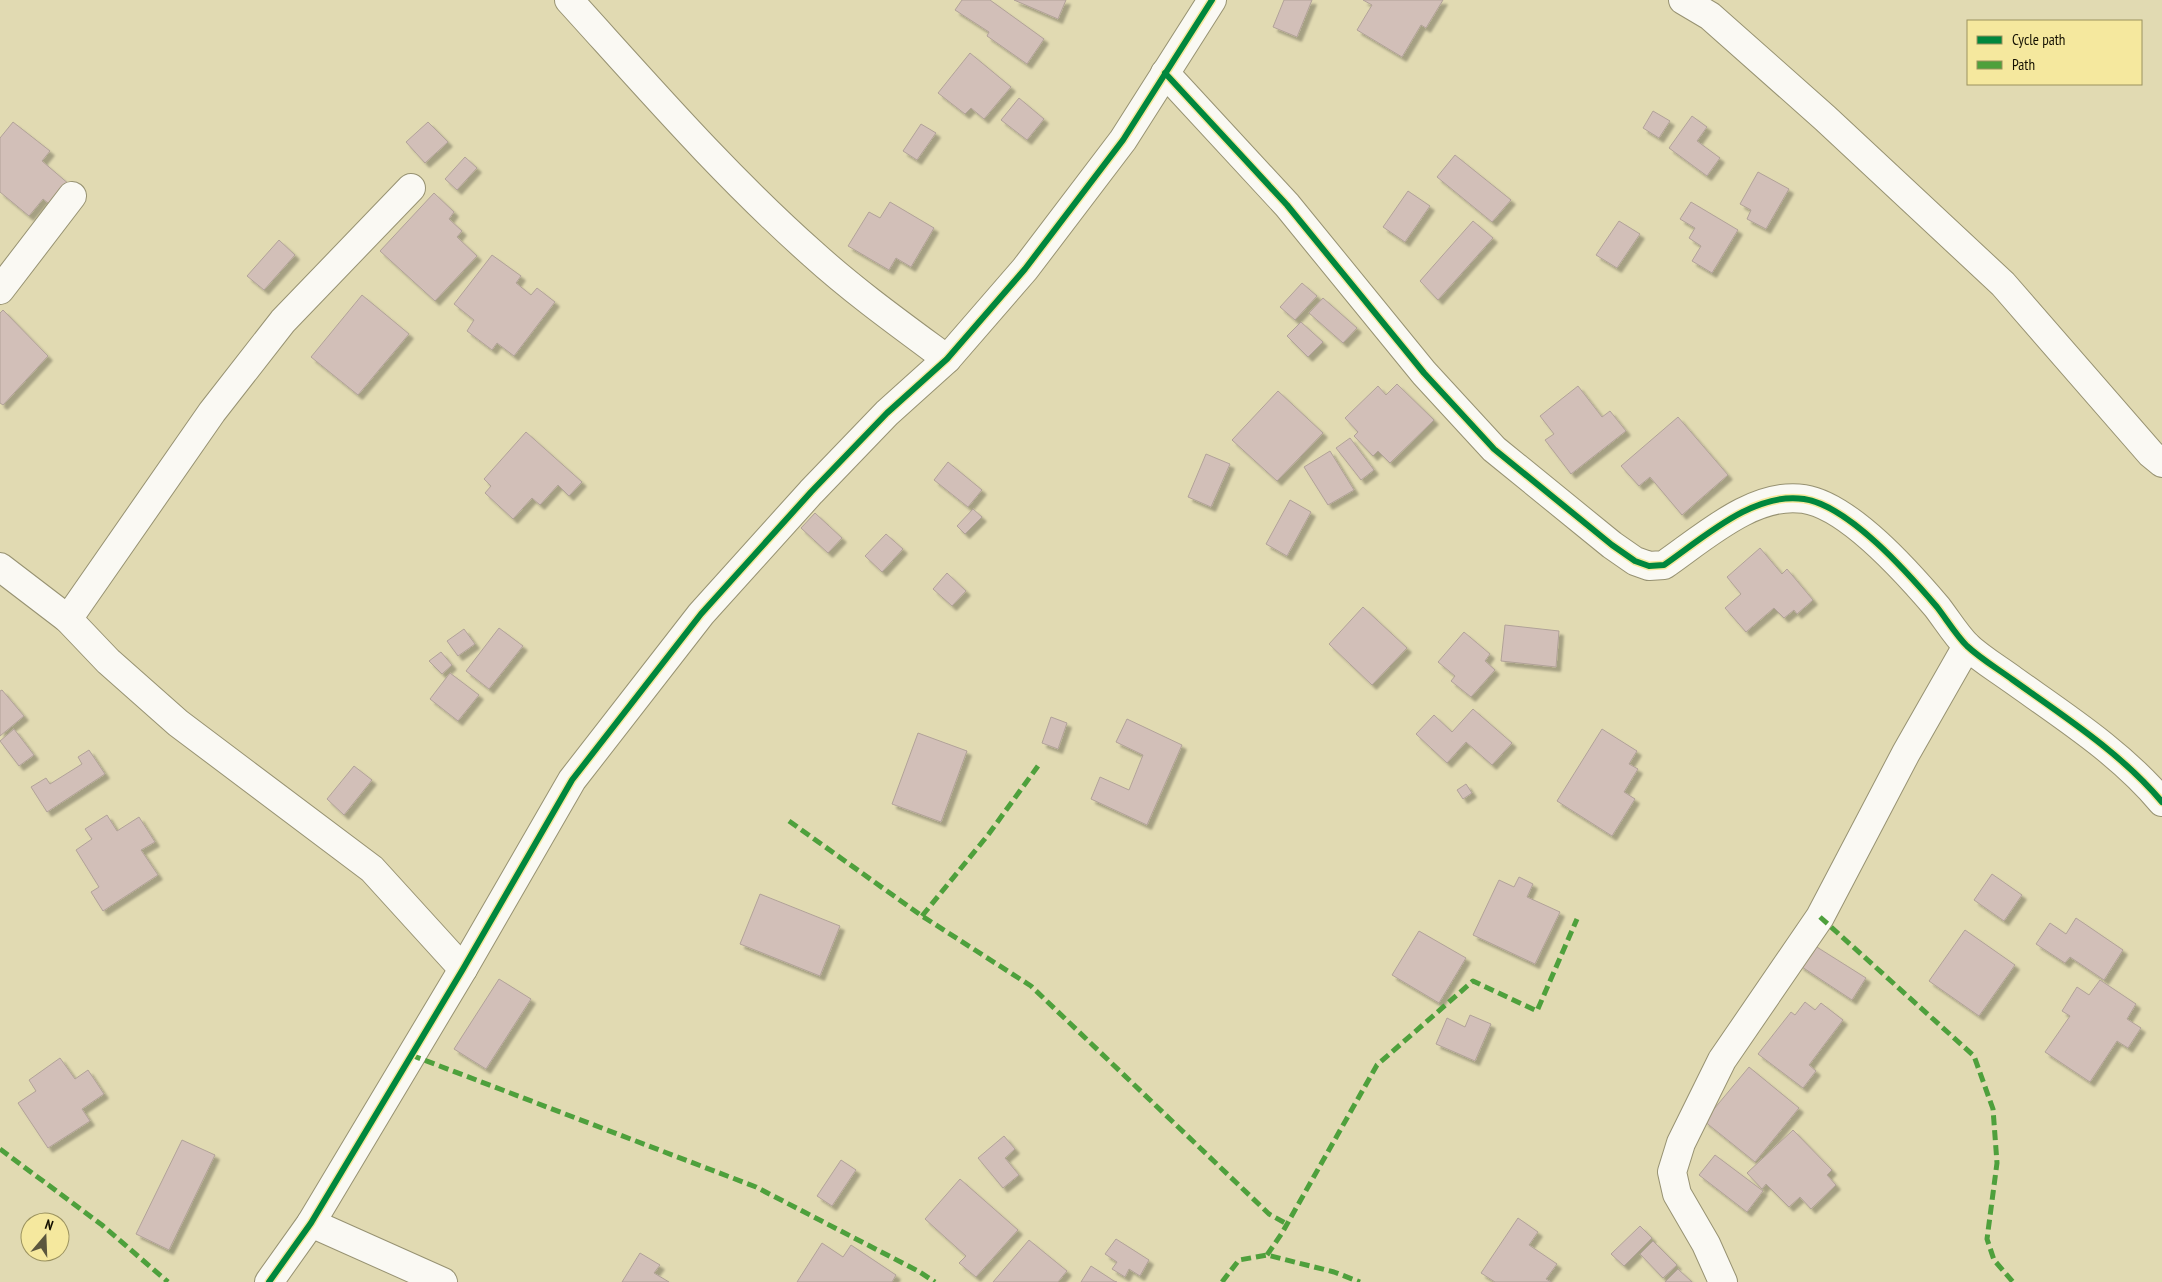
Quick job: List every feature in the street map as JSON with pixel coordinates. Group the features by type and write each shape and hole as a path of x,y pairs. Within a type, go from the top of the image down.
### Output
{"street":[{"path":"569,0 653,95 720,164 811,252 867,300 947,359"},
{"path":"269,1282 311,1222 463,969 572,780 701,614 810,492 880,419 947,359 1025,269 1123,140 1212,0"},
{"path":"1684,0 1710,16 1825,118 2003,284 2151,454 2162,463"},
{"path":"1165,73 1287,205 1424,373 1494,449 1612,545 1635,561 1649,566 1664,565 1747,508 1780,498 1802,498 1821,503 1847,518 1878,544 1936,606 1968,646 2095,740 2143,779 2162,802"},
{"path":"68,619 212,412 277,329 411,188"},
{"path":"0,290 72,196"},
{"path":"0,567 68,619 108,661 178,724 372,869 463,969"},
{"path":"1723,1282 1706,1244 1677,1194 1672,1172 1681,1143 1722,1060 1820,917 1906,753 1968,646"},
{"path":"311,1222 444,1282"}],"building":[{"path":"962,0 990,0 1044,39 1027,64 987,36 989,32 955,10"},
{"path":"1014,0 1066,0 1058,19"},
{"path":"1284,0 1312,0 1297,37 1273,27"},
{"path":"1363,0 1443,0 1426,28 1421,25 1402,57 1357,30 1372,5"},
{"path":"970,53 1011,87 984,119 971,108 965,114 938,93"},
{"path":"1019,98 1044,119 1027,140 1001,120"},
{"path":"1653,111 1670,121 1659,138 1643,128"},
{"path":"1692,116 1707,127 1697,141 1720,158 1707,176 1669,148"},
{"path":"13,122 50,151 42,161 70,185 53,207 43,199 29,216 0,192 0,138"},
{"path":"428,122 448,142 425,163 406,142"},
{"path":"921,124 936,133 917,160 903,151"},
{"path":"1455,155 1511,200 1492,222 1437,177"},
{"path":"465,157 477,168 457,190 445,179"},
{"path":"1758,172 1789,189 1766,229 1747,219 1751,210 1740,204"},
{"path":"1408,191 1430,206 1405,242 1383,227"},
{"path":"434,193 454,212 449,219 462,231 457,237 477,256 435,301 380,251"},
{"path":"890,202 934,228 911,267 896,258 889,270 848,246 869,212 880,218"},
{"path":"1691,202 1738,230 1712,273 1692,261 1701,246 1689,238 1695,228 1680,219"},
{"path":"1473,221 1493,238 1438,300 1420,281"},
{"path":"1619,221 1640,234 1617,268 1596,255"},
{"path":"279,240 295,255 264,290 247,276"},
{"path":"492,255 521,276 516,283 531,295 537,288 555,302 514,356 497,343 492,350 467,331 474,320 454,304"},
{"path":"1302,283 1317,296 1295,320 1280,307"},
{"path":"362,295 409,334 358,395 311,357"},
{"path":"1323,298 1357,328 1343,343 1309,313"},
{"path":"3,310 48,356 3,405 0,403 0,313"},
{"path":"1301,322 1323,342 1308,357 1287,336"},
{"path":"1397,384 1434,420 1390,463 1378,451 1373,456 1354,436 1358,432 1345,418 1378,386 1386,395"},
{"path":"1578,386 1602,417 1610,411 1626,431 1571,474 1545,440 1554,434 1540,416"},
{"path":"1278,391 1323,433 1277,481 1232,440"},
{"path":"1678,417 1728,475 1682,515 1650,477 1639,486 1621,466"},
{"path":"526,432 582,482 569,496 558,485 540,505 532,498 513,519 485,493 491,486 484,479"},
{"path":"1350,438 1374,470 1361,480 1336,448"},
{"path":"1330,451 1354,490 1328,505 1304,467"},
{"path":"1206,454 1230,464 1211,507 1188,497"},
{"path":"948,462 982,490 968,507 934,480"},
{"path":"1290,500 1311,512 1287,556 1266,544"},
{"path":"973,509 982,517 965,534 957,526"},
{"path":"815,513 842,538 828,553 801,528"},
{"path":"886,534 903,549 882,572 865,556"},
{"path":"1760,548 1782,574 1787,569 1813,600 1797,614 1794,610 1784,618 1774,608 1746,632 1725,608 1741,594 1727,577"},
{"path":"947,573 966,591 952,606 933,589"},
{"path":"1363,607 1407,648 1372,685 1329,644"},
{"path":"1505,625 1559,631 1556,667 1501,661"},
{"path":"499,628 523,646 489,689 466,671"},
{"path":"464,629 475,644 458,656 447,641"},
{"path":"1464,632 1490,654 1485,661 1495,670 1471,697 1451,681 1455,676 1438,662"},
{"path":"441,652 452,665 442,674 429,661"},
{"path":"450,673 479,695 458,721 430,699"},
{"path":"2,690 24,716 0,736 0,691"},
{"path":"1473,709 1512,743 1492,765 1466,742 1447,763 1416,734 1434,715 1452,732"},
{"path":"1051,717 1067,723 1058,749 1042,743"},
{"path":"1127,719 1182,745 1147,825 1091,799 1100,777 1129,790 1143,755 1116,742"},
{"path":"14,729 34,755 19,766 0,741"},
{"path":"1602,729 1637,751 1629,764 1638,769 1624,792 1635,799 1612,836 1557,801"},
{"path":"918,733 967,751 941,822 892,804"},
{"path":"89,750 105,774 47,812 31,787 46,778 50,784 82,764 78,757"},
{"path":"354,766 372,780 344,815 327,799"},
{"path":"1466,784 1472,793 1463,799 1457,790"},
{"path":"107,815 117,831 139,817 155,842 141,850 158,875 103,911 91,892 99,887 76,850 92,839 85,829"},
{"path":"1992,874 2022,895 2004,921 1974,900"},
{"path":"1519,877 1533,884 1527,897 1560,912 1535,964 1473,935 1499,880 1514,887"},
{"path":"760,894 840,926 820,976 740,944"},
{"path":"2076,918 2123,950 2104,980 2070,957 2065,963 2036,944 2050,923 2066,934"},
{"path":"1965,930 2015,965 1979,1016 1929,981"},
{"path":"1419,931 1466,958 1439,1003 1392,975"},
{"path":"1812,944 1866,978 1852,1000 1799,965"},
{"path":"499,979 531,999 486,1069 454,1049"},
{"path":"2100,980 2136,1004 2127,1019 2141,1028 2128,1048 2117,1041 2090,1082 2045,1052 2070,1016 2062,1011 2077,987 2089,995"},
{"path":"1805,1002 1815,1010 1821,1003 1843,1020 1809,1065 1816,1071 1803,1088 1758,1054 1791,1012 1795,1015"},
{"path":"1470,1015 1491,1024 1475,1061 1436,1044 1447,1018 1465,1027"},
{"path":"60,1058 75,1079 88,1070 104,1094 82,1109 90,1121 48,1148 18,1103 36,1091 29,1080"},
{"path":"1749,1067 1799,1108 1755,1162 1704,1121"},
{"path":"1793,1130 1832,1170 1827,1175 1836,1185 1811,1209 1800,1197 1789,1207 1766,1184 1762,1189 1747,1173"},
{"path":"1004,1136 1015,1149 1005,1158 1019,1175 1003,1188 978,1158"},
{"path":"182,1140 215,1155 169,1250 136,1234"},
{"path":"1715,1155 1763,1191 1747,1212 1699,1175"},
{"path":"841,1160 856,1170 832,1206 817,1196"},
{"path":"960,1179 1018,1230 976,1277 959,1263 966,1256 925,1219"},
{"path":"1518,1218 1538,1232 1529,1245 1557,1264 1546,1279 1551,1282 1495,1282 1481,1273"},
{"path":"1640,1226 1652,1238 1624,1266 1611,1254"},
{"path":"1116,1239 1149,1260 1140,1276 1129,1269 1125,1277 1112,1269 1117,1262 1105,1254"},
{"path":"1029,1240 1067,1271 1058,1282 993,1282"},
{"path":"1653,1241 1677,1265 1663,1278 1640,1254"},
{"path":"822,1243 843,1257 851,1245 896,1275 892,1282 797,1282"},
{"path":"640,1253 660,1265 654,1273 669,1282 622,1282"},
{"path":"1091,1266 1114,1281 1117,1282 1081,1282"},
{"path":"1678,1269 1692,1282 1665,1282"}],"marked path":[{"path":"922,916 988,835 1038,766"},
{"path":"789,821 922,916 1031,986 1269,1214 1287,1224"},
{"path":"1820,917 1974,1056 1993,1109 1997,1163 1987,1239 1994,1260 2013,1282"},
{"path":"1267,1255 1282,1233 1377,1065 1473,981 1537,1011 1577,919"},
{"path":"411,1055 756,1187 918,1271 935,1282"},
{"path":"0,1149 102,1225 168,1282"},
{"path":"1222,1282 1239,1260 1267,1255 1334,1272 1360,1282"}],"cycle path":[{"path":"269,1282 311,1223 463,969 572,780 701,614 811,492 887,413 947,359 1025,269 1123,140 1212,0"},
{"path":"1165,73 1287,205 1424,373 1494,449 1612,545 1635,561 1649,566 1664,565 1730,519 1766,502 1785,498 1804,499 1821,504 1840,514 1858,527 1894,560 1937,607 1972,651 2092,736 2129,767 2162,802"}]}
